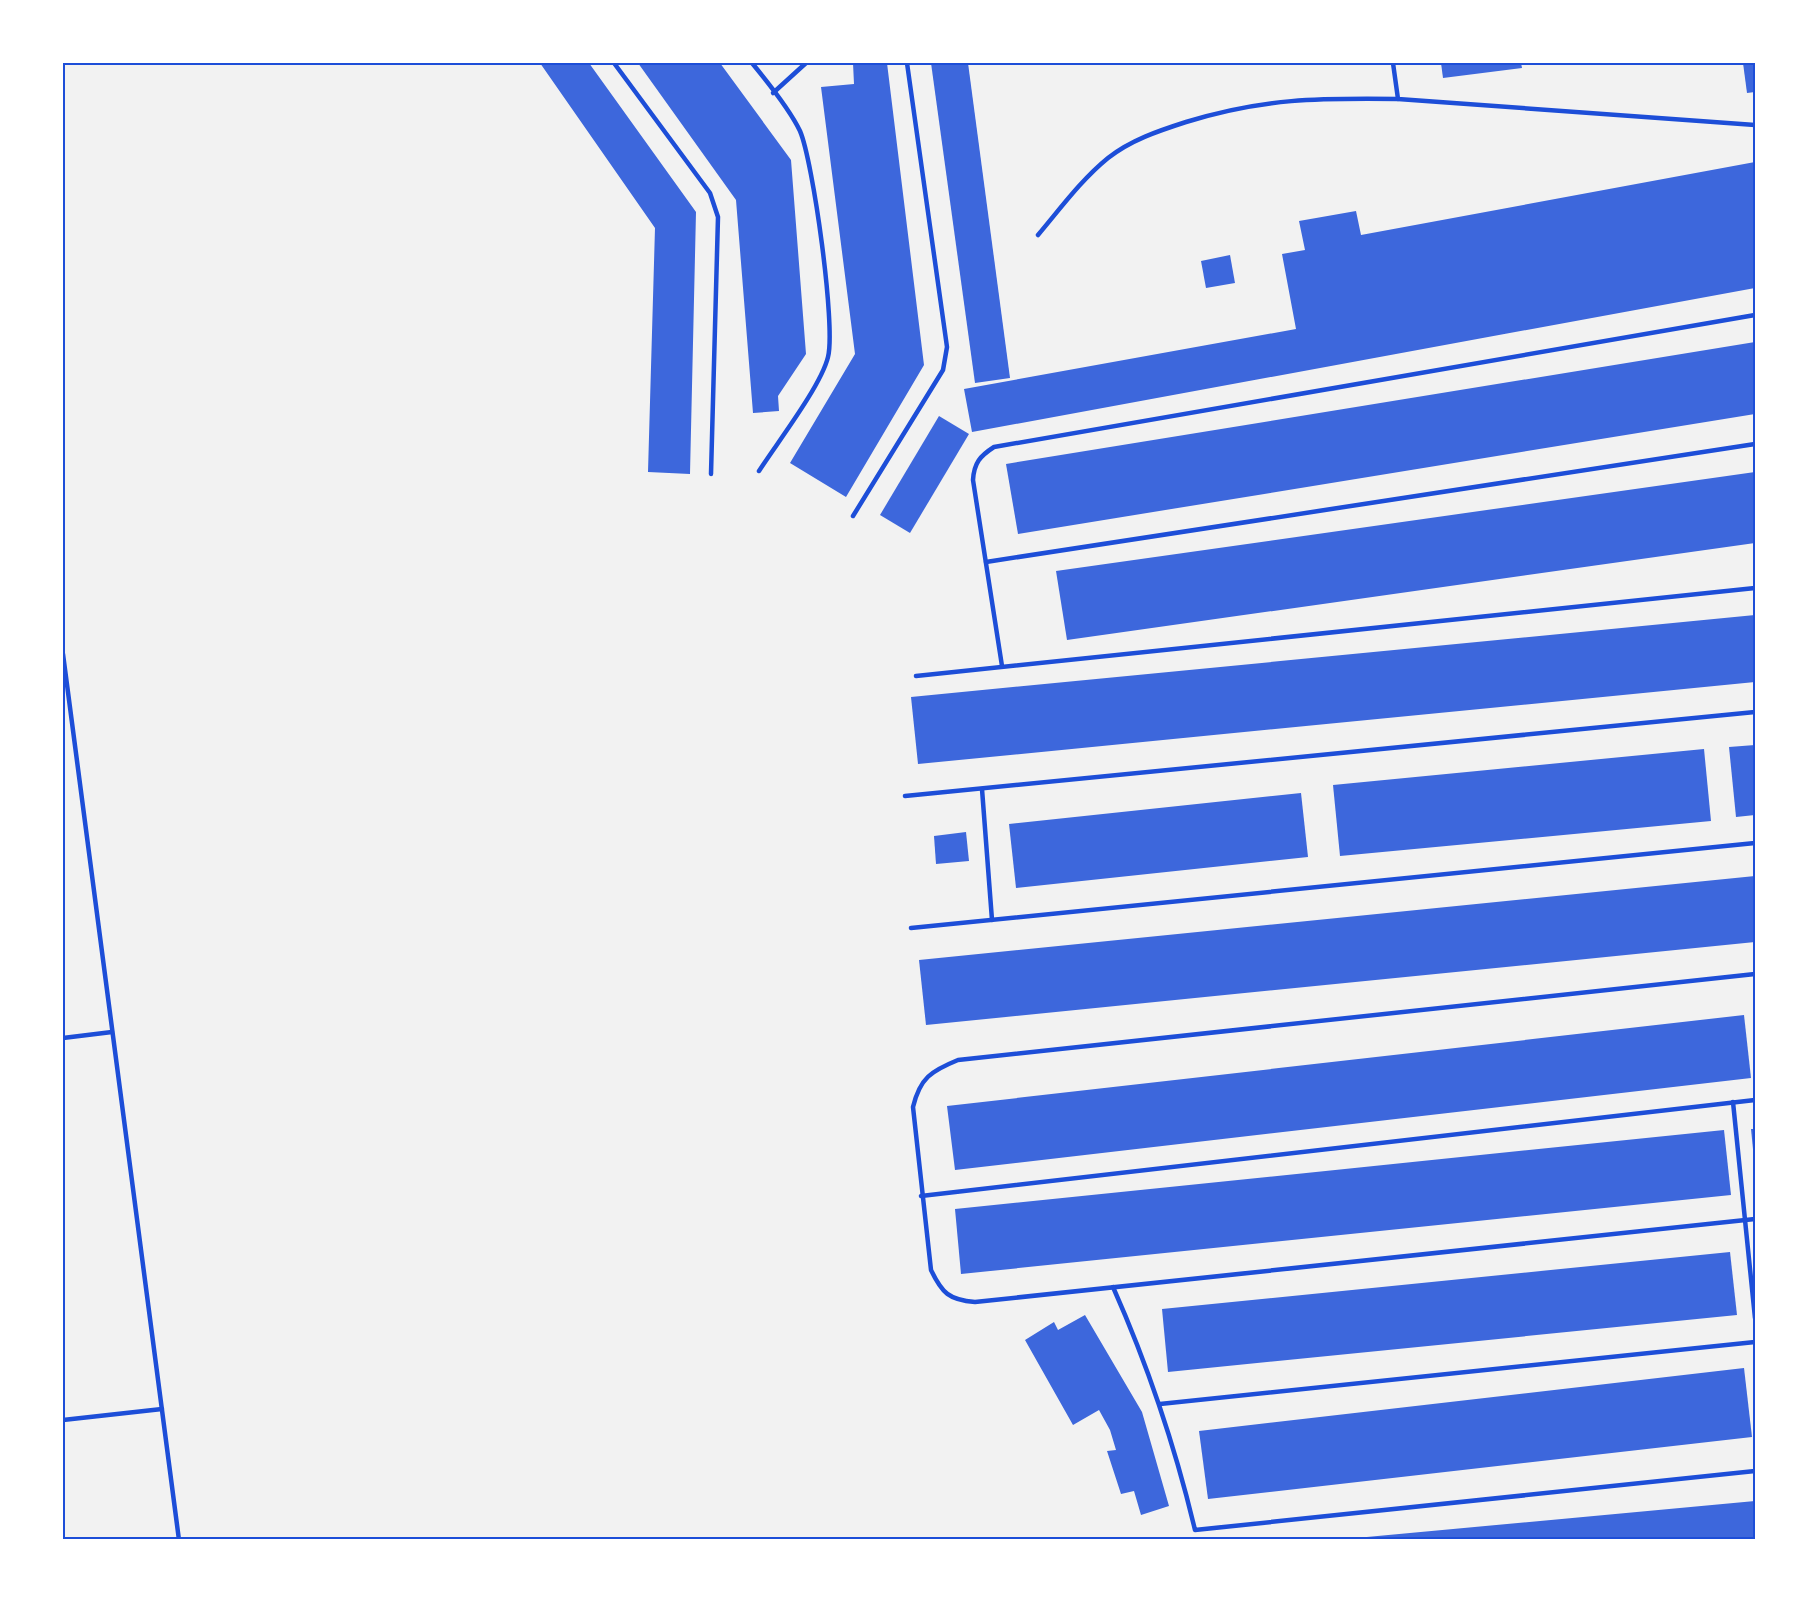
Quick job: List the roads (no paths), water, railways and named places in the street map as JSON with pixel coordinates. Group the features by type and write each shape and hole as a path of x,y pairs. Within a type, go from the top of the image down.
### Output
{"lane":[{"path":"614,63 710,193 716,205 718,217 711,474"},
{"path":"752,63 799,130 809,161 831,329 828,358 815,385 759,471"},
{"path":"773,93 806,63"},
{"path":"853,516 943,370 946,359 947,347 907,63"},
{"path":"1393,63 1398,99"},
{"path":"1038,236 1083,181 1108,158 1130,143 1160,130 1211,114 1268,102 1309,98 1398,99 1755,125"},
{"path":"1002,666 973,480 974,468 980,456 994,447 1755,315"},
{"path":"986,562 1755,444"},
{"path":"916,676 1755,588"},
{"path":"63,654 179,1540"},
{"path":"904,796 1755,712"},
{"path":"981,789 992,920"},
{"path":"912,928 1755,843"},
{"path":"1755,974 958,1060 936,1069 918,1088 913,1107 921,1196 931,1270 939,1287 956,1300 975,1302 1755,1219"},
{"path":"63,1038 112,1032"},
{"path":"921,1196 1755,1100"},
{"path":"1732,1102 1755,1318"},
{"path":"1113,1287 1142,1354 1160,1404 1179,1463 1194,1530 1755,1471"},
{"path":"1160,1404 1755,1342"},
{"path":"63,1420 162,1409"}]}
